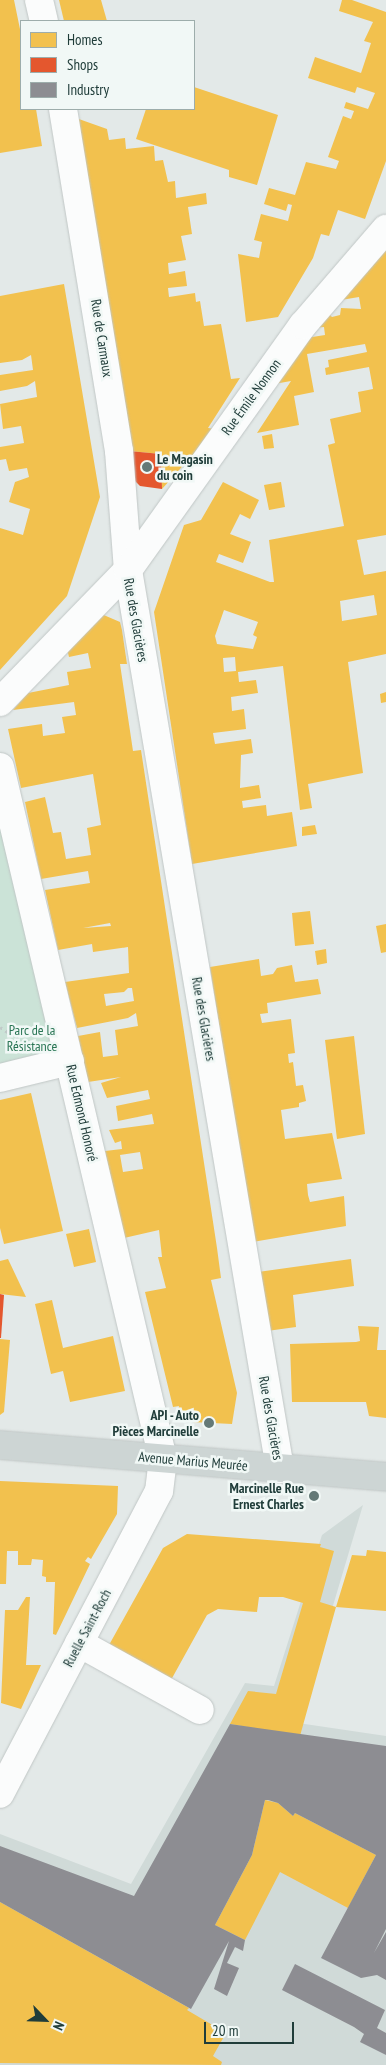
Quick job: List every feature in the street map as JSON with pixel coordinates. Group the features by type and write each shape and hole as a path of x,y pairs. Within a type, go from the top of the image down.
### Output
{"main road":[{"name":"Avenue Marius Meurée","path":"0,1444 386,1477"}],"street":[{"path":"39,0 44,20"},
{"name":"Rue de Carmaux","path":"62,110 118,441 128,570"},
{"name":"Rue Émile Nonnon","path":"0,702 128,570 303,325 386,229"},
{"name":"Rue des Glacières","path":"128,570 280,1468"},
{"name":"Rue Edmond Honoré","path":"0,767 163,1459"},
{"path":"0,1078 70,1061"},
{"name":"Ruelle Saint-Roch","path":"0,1794 159,1491 163,1459"},
{"path":"79,1643 200,1710"}],"shaded area":[{"path":"363,1505 298,1723 386,1736 386,2065 0,2065 0,1834 131,1884 245,1683 274,1686 322,1535"}],"green space":[{"name":"Parc de la Résistance","path":"0,767 70,1061 0,1078"}],"building: Homes":[{"path":"0,0 14,0 20,29 20,110 36,110 42,146 0,153"},
{"path":"59,0 101,0 107,20 64,20"},
{"path":"342,0 352,0 386,12 386,161 365,219 338,210 329,236 321,234 313,258 278,317 246,322 238,254 259,258 262,242 254,240 261,214 288,221 292,205 288,204 286,211 264,204 269,188 295,195 306,162 336,169 339,161 328,157 343,116 351,119 354,111 344,108 346,102 368,109 375,93 357,87 355,93 308,78 315,57 361,73 371,43 364,41 373,22 339,11"},
{"path":"195,87 278,115 257,185 229,177 229,170 136,139 146,110 195,110"},
{"path":"76,118 107,129 109,140 125,138 126,149 154,146 155,161 163,160 168,182 175,181 176,198 206,193 207,204 188,207 192,234 181,236 186,260 168,263 169,274 185,271 187,286 168,288 169,297 195,293 196,302 200,301 204,326 221,324 231,379 240,378 208,428 216,429 162,489 161,454 129,451"},
{"path":"386,249 386,535 357,540 364,575 386,571 386,654 348,662 363,773 308,784 312,808 300,810 283,666 238,672 239,682 256,680 258,693 231,697 232,711 244,709 246,729 213,733 215,744 251,739 253,753 241,755 240,788 259,785 261,798 242,801 243,808 266,805 267,816 292,812 297,846 192,864 154,612 184,525 201,520 223,482 259,500 250,519 240,514 230,534 251,542 243,563 219,554 216,562 270,582 274,582 269,540 344,526 328,445 335,443 330,419 361,412 358,392 373,389 369,367 326,375 325,368 329,367 328,360 367,352 365,344 307,354 314,392 294,396 299,425 257,433 291,381 274,384 306,338 325,335 324,327 313,328 327,312 332,317 340,315 341,308 361,309 359,297 341,300","holes":["374,595 377,615 342,621 340,601","224,610 258,622 253,635 257,637 253,649 217,644 215,636","235,657 236,671 224,672 223,658"]},
{"path":"64,284 100,497 67,596 0,670 0,528 23,535 30,509 9,502 15,482 29,477 27,468 9,471 6,459 0,460 0,447 24,443 21,426 3,429 0,404 37,397 35,381 27,386 0,391 0,375 33,370 31,355 22,360 0,363 0,296"},
{"path":"272,434 274,448 264,449 262,436"},
{"path":"281,482 285,507 269,510 264,485"},
{"path":"99,613 120,622 127,664 120,664 133,751 141,750 217,1248 221,1278 211,1280 237,1393 232,1424 192,1422 178,1411 179,1406 173,1407 145,1292 166,1288 158,1257 162,1257 159,1230 124,1238 105,1151 122,1149 121,1141 115,1143 109,1130 154,1124 152,1114 118,1121 116,1106 150,1099 148,1090 107,1098 101,1083 121,1077 88,1082 78,1036 100,1032 103,1057 118,1055 115,1030 138,1026 136,1013 128,1018 77,1028 65,982 129,973 128,947 93,952 92,944 58,950 45,890 90,883 88,871 41,879 25,802 45,797 53,833 61,832 66,859 91,855 87,828 101,825 93,774 21,788 8,729 42,724 43,736 65,733 62,717 76,715 74,702 13,710 28,693 69,685 67,672 91,668 88,653 69,657 67,649","holes":["110,923 111,926 83,928","128,988 132,988 134,1001 106,1006 104,994 124,992","140,1152 143,1169 123,1172 120,1155"]},
{"path":"386,692 386,702 381,703 380,694"},
{"path":"315,825 317,834 302,836 302,827"},
{"path":"310,911 314,944 295,946 292,913"},
{"path":"386,924 386,952 381,953 376,926"},
{"path":"326,949 327,963 317,965 315,951"},
{"path":"259,959 261,976 273,974 277,968 292,965 295,982 318,979 321,994 267,1003 268,1013 260,1014 262,1023 291,1019 295,1053 288,1054 289,1063 293,1062 296,1086 303,1085 306,1101 299,1103 299,1107 281,1110 285,1139 332,1133 342,1179 307,1184 308,1195 310,1202 344,1196 346,1226 253,1242 210,967"},
{"path":"354,1036 365,1134 337,1139 325,1040"},
{"path":"31,1093 63,1231 4,1244 0,1228 0,1100"},
{"path":"89,1229 96,1262 74,1267 66,1234"},
{"path":"8,1259 26,1297 0,1294 0,1261"},
{"path":"351,1259 354,1286 293,1295 296,1327 267,1331 258,1272"},
{"path":"52,1300 63,1348 113,1336 125,1391 70,1402 63,1371 51,1374 35,1304"},
{"path":"358,1326 379,1327 377,1350 386,1350 386,1418 369,1416 366,1402 292,1402 290,1344 360,1341"},
{"path":"0,1339 10,1340 4,1412 0,1415"},
{"path":"0,1481 118,1486 117,1514 91,1559 88,1557 85,1561 90,1564 56,1635 53,1634 55,1582 46,1582 46,1577 42,1576 43,1560 32,1559 31,1565 18,1565 18,1551 7,1551 6,1584 0,1584"},
{"path":"187,1534 321,1544 320,1547 334,1551 320,1602 336,1607 300,1736 230,1724 248,1691 276,1694 303,1603 283,1597 259,1597 257,1612 218,1609 207,1615 171,1680 109,1645 163,1548"},
{"path":"367,1550 386,1552 386,1611 336,1607 352,1555 366,1556"},
{"path":"26,1597 30,1597 26,1665 41,1665 21,1709 1,1703 5,1610 18,1610"},
{"path":"265,1800 278,1803 293,1816 295,1813 376,1855 348,1908 280,1872 245,1940 215,1925 252,1855"},
{"path":"0,1902 189,2008 187,2010 226,2033 213,2056 222,2062 221,2065 0,2063"}],"building: Shops":[{"name":"Le Magasin du coin","path":"129,451 161,454 162,489 140,486 134,480"},
{"path":"0,1294 4,1295 1,1338 0,1338"}],"building: Industry":[{"path":"230,1724 386,1746 386,1929 374,1953 386,1932 386,1980 377,1975 361,1978 321,1958 376,1855 295,1813 293,1816 278,1803 268,1800 265,1800 252,1855 215,1925 245,1940 243,1951 235,1947 227,1963 239,1968 227,1996 214,1989 229,1941 191,2009 0,1902 0,1846 134,1896"},
{"path":"295,1964 385,2010 377,2028 386,2033 386,2055 360,2042 364,2034 354,2027 282,1990"}],"place":[{"name":"Le Magasin du coin","path":"147,467"},
{"name":"API - Auto Pièces Marcinelle","path":"209,1423"},
{"name":"Marcinelle Rue Ernest Charles","path":"314,1496"}]}
